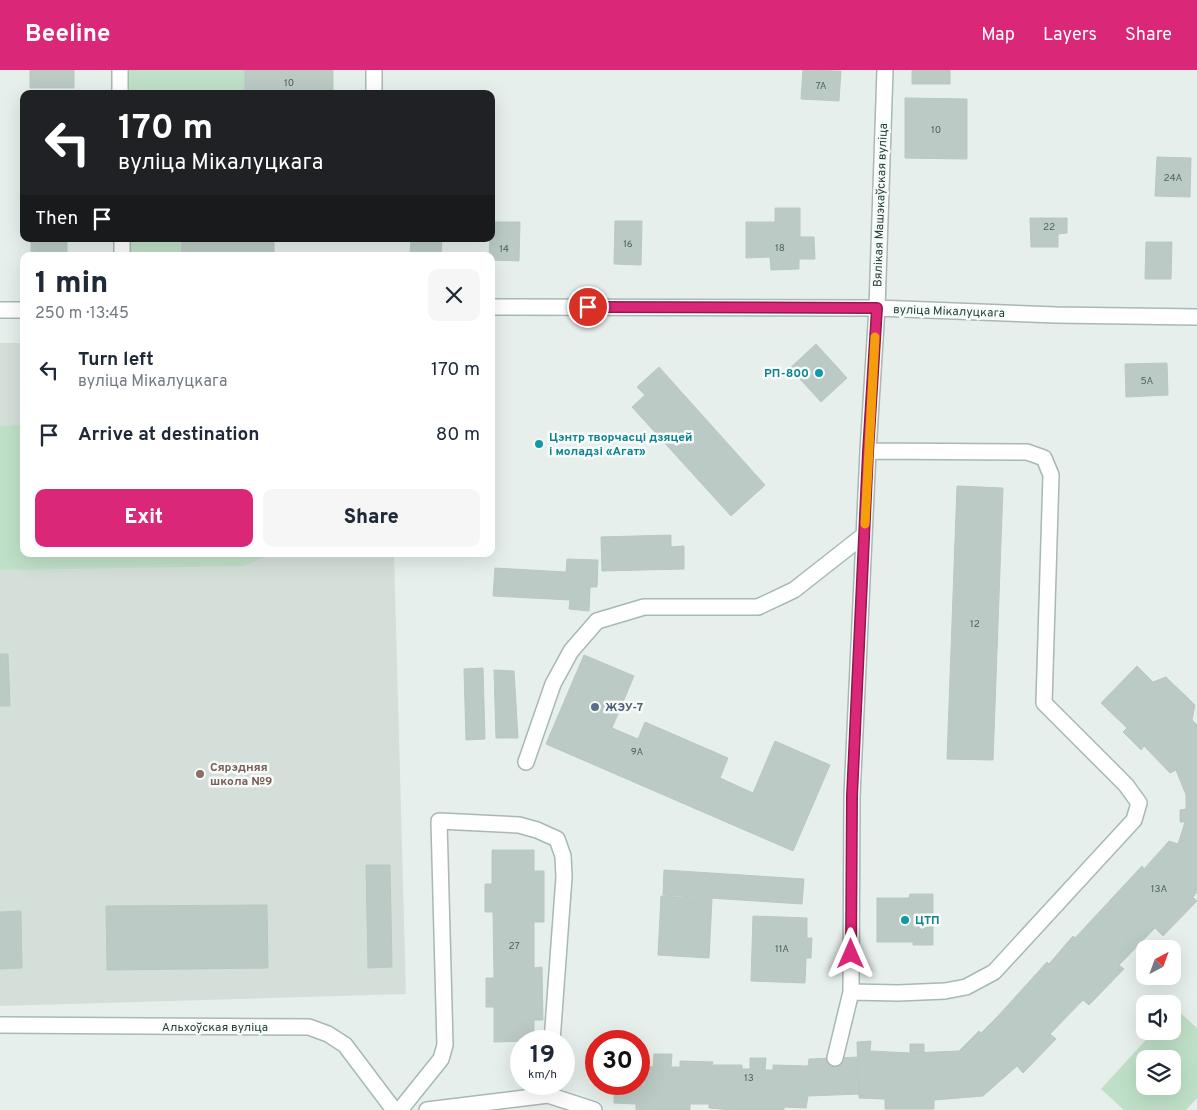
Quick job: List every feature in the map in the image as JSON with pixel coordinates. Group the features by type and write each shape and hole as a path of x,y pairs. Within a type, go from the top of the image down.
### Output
{"street":[{"path":"120,70 120,90"},
{"path":"374,70 374,90"},
{"name":"Вялікая Машэкаўская вуліца","path":"835,1058 851,992 852,796 868,452 877,308 885,70"},
{"name":"вуліца Мікалуцкага","path":"495,307 877,308 1056,315 1197,317"},
{"path":"0,310 20,310"},
{"path":"851,992 945,991 966,988 994,972 1134,820 1139,803 1126,785 1044,703 1051,475 1044,458 1027,452 868,452"},
{"path":"526,762 553,684 571,651 597,621 644,607 758,607 794,590 864,536"},
{"path":"400,1110 440,1059 445,1045 439,820 519,825 537,830 557,839 564,856 564,877 553,1030"},
{"name":"Альхоўская вуліца","path":"0,1025 309,1027 328,1034 345,1045 394,1110"},
{"path":"427,1110 514,1095"},
{"path":"562,1095 594,1110"}],"shaded area":[{"name":"Сярэдняя школа №9","path":"0,343 20,343 20,557 394,557 406,994 0,1006"}],"green space":[{"path":"128,70 252,70 252,90 128,90"},
{"path":"129,242 180,242 180,252 129,252"},
{"path":"20,425 20,557 263,557 243,566 0,570 0,426"},
{"path":"1181,1013 1197,1028 1197,1098 1186,1110 1124,1110 1101,1089 1136,1051 1136,1095 1181,1095 1181,1050 1137,1050 1146,1040 1181,1040"}],"building":[{"path":"30,70 74,70 74,88 30,88"},
{"path":"245,70 333,70 333,90 245,90"},
{"path":"803,70 841,71 839,101 801,99"},
{"path":"912,70 950,70 950,84 912,84"},
{"path":"905,98 967,99 967,159 905,158"},
{"path":"1157,157 1191,158 1190,197 1155,196"},
{"path":"775,208 800,208 800,237 814,237 815,259 799,259 799,269 771,270 770,257 746,258 746,222 775,222"},
{"path":"1030,218 1067,218 1067,233 1058,234 1058,247 1031,247"},
{"path":"615,221 642,221 641,265 614,264"},
{"path":"495,222 520,222 519,261 495,260 495,252 489,252 490,242 495,242"},
{"path":"31,242 67,242 67,252 31,252"},
{"path":"181,242 274,242 274,252 181,252"},
{"path":"411,242 442,242 441,252 410,252"},
{"path":"1146,242 1172,242 1171,279 1145,279"},
{"name":"РП-800","path":"816,344 847,378 821,402 790,368"},
{"path":"1167,363 1168,395 1126,397 1125,364"},
{"path":"659,367 765,485 731,516 632,407 645,395 637,387"},
{"path":"957,486 1003,488 993,760 947,759"},
{"path":"671,535 671,547 684,546 684,569 602,571 601,537"},
{"path":"567,559 598,560 597,587 590,587 589,611 569,609 570,600 493,596 495,568 566,572"},
{"path":"0,654 8,654 10,706 0,706"},
{"path":"584,655 634,676 612,728 638,739 645,722 728,758 720,778 753,793 775,741 830,765 793,851 546,744"},
{"path":"1137,666 1153,682 1166,677 1195,705 1192,720 1197,725 1197,892 1193,897 1197,901 1163,936 1155,928 1143,940 1136,940 1136,948 1119,965 1124,969 1089,1005 1083,1000 1050,1034 1056,1039 1023,1073 1017,1066 983,1096 934,1100 934,1109 885,1109 885,1099 859,1098 857,1042 871,1041 870,1051 910,1053 959,1051 979,1031 981,1033 998,1016 1047,962 1049,964 1073,936 1075,938 1142,866 1144,869 1169,841 1178,844 1185,822 1180,822 1180,810 1186,809 1186,795 1176,770 1170,773 1144,746 1141,750 1123,732 1127,728 1101,703"},
{"path":"483,668 485,739 466,740 464,669"},
{"path":"494,670 514,671 518,738 496,738"},
{"path":"492,850 534,850 534,871 544,871 544,922 534,922 534,968 542,967 543,1020 534,1020 534,1030 510,1030 510,1042 494,1042 494,1007 486,1007 486,978 494,978 493,912 485,912 485,884 492,884"},
{"path":"366,865 390,865 392,967 368,968"},
{"path":"664,870 804,879 802,904 663,895"},
{"name":"ЦТП","path":"910,894 933,894 933,945 913,945 913,942 877,942 877,898 909,898"},
{"path":"661,896 712,899 709,958 658,955"},
{"path":"267,905 268,968 107,970 106,906"},
{"path":"21,911 22,968 0,969 0,912"},
{"path":"753,916 807,918 807,938 812,938 811,958 806,958 805,983 751,981"},
{"path":"910,1044 924,1044 924,1052 910,1053"},
{"path":"654,1054 672,1054 671,1067 680,1067 680,1061 713,1062 712,1065 742,1065 742,1069 750,1069 750,1058 766,1058 765,1070 773,1070 773,1065 808,1066 809,1059 859,1057 859,1094 808,1096 806,1108 784,1107 784,1110 732,1110 709,1108 709,1104 690,1104 690,1110 636,1110 636,1104 614,1103 614,1095 650,1095 650,1067 653,1067"}],"slow traffic":[{"path":"865,524 875,337"}],"place":[{"name":"РП-800","path":"819,373"},
{"name":"Цэнтр творчасці дзяцей і моладзі «Агат»","path":"539,444"},
{"name":"ЖЭУ-7","path":"595,707"},
{"name":"Сярэдняя школа №9","path":"200,774"},
{"name":"ЦТП","path":"905,920"}],"route":[{"path":"588,307 877,308 868,452 852,796 851,954"}]}
